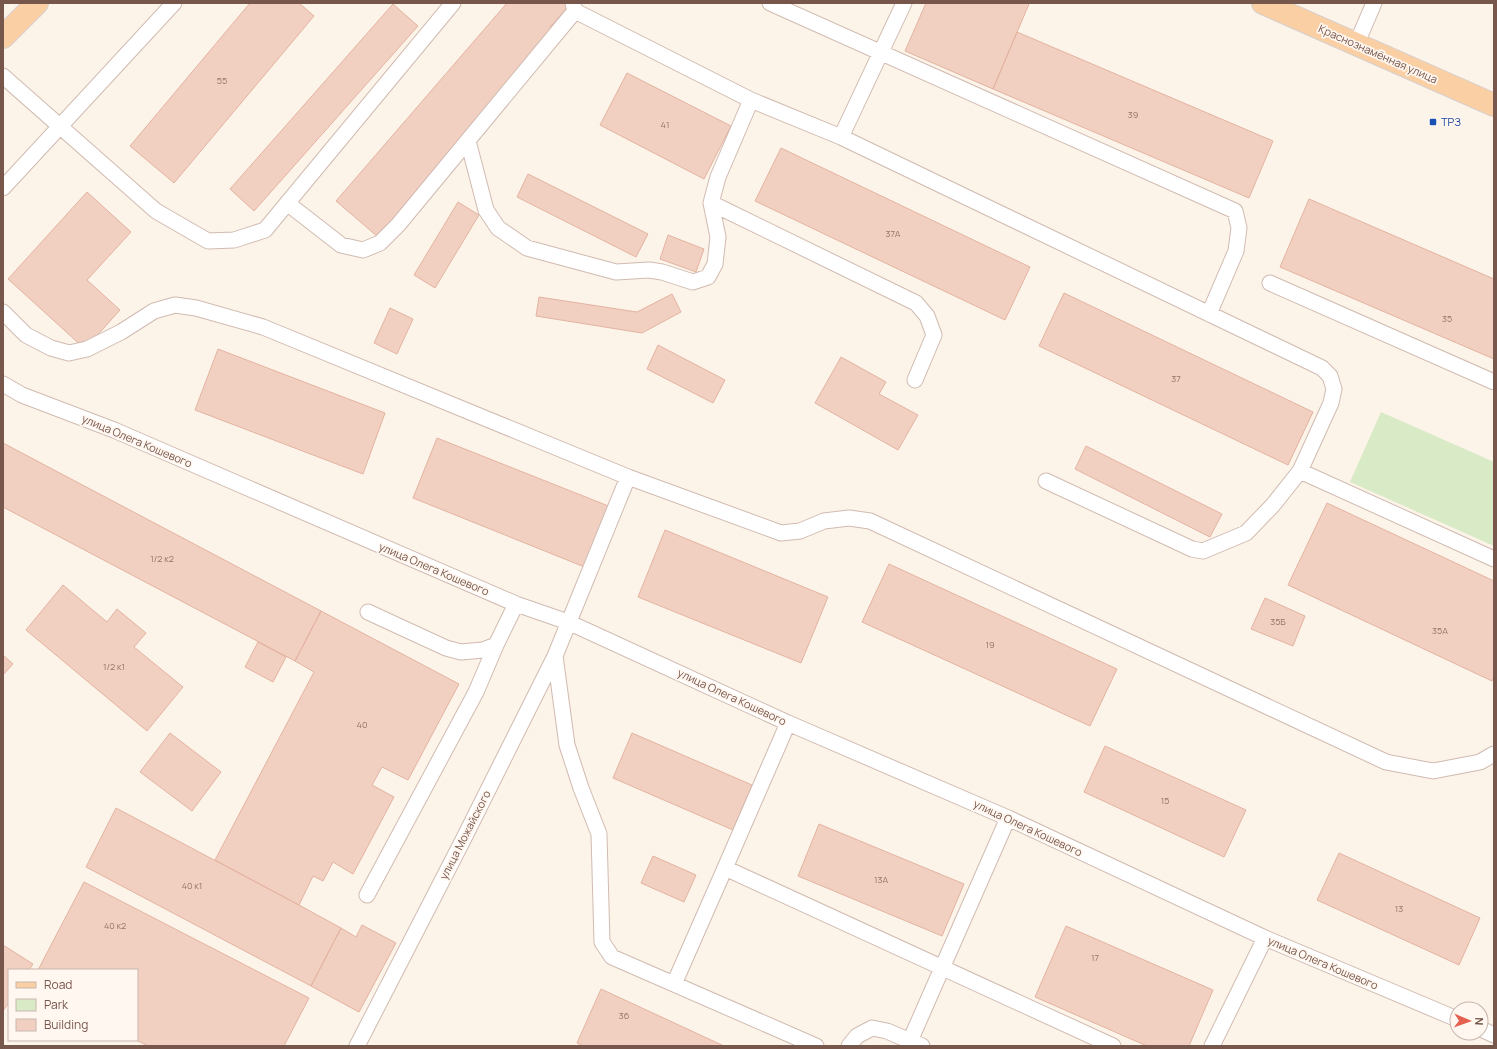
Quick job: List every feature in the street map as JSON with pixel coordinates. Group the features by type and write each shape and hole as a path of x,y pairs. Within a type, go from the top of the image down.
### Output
{"main road":[{"path":"3,37 37,3"},
{"name":"Краснознамённая улица","path":"1263,3 1494,105"}],"lane":[{"path":"3,188 174,3"},
{"path":"3,76 156,211 208,241 234,240 264,230 453,3"},
{"path":"770,3 880,54 1235,211 1239,228 1236,251 1209,314"},
{"path":"841,137 904,3"},
{"path":"1356,45 1374,3"},
{"path":"287,203 341,245 363,250 380,243 398,225 468,141 574,7 751,100 841,137 1322,368 1330,376 1334,389 1331,403 1300,471 1273,505 1246,533 1203,551 1192,549 1046,481"},
{"path":"468,141 486,210 498,228 527,248 616,272 649,270 662,272 693,282 708,277 715,264 718,237 711,203 718,177 751,100"},
{"path":"711,203 916,303 927,316 934,335 915,380"},
{"path":"1270,283 1494,382"},
{"path":"3,312 26,335 51,348 69,353 87,349 121,332 154,311 175,305 196,308 262,327 628,477 781,533 800,531 830,520 849,518 870,521 1386,762 1433,771 1480,762 1494,754"},
{"name":"улица Олега Кошевого","path":"3,384 22,395 114,430 516,604 568,622 788,722 1008,818 1265,938 1449,1016"},
{"path":"1300,471 1494,559"},
{"name":"улица Можайского","path":"357,1046 555,656 628,477"},
{"path":"367,895 476,692 496,645 516,604"},
{"path":"368,612 446,648 461,652 483,650 496,645"},
{"path":"555,656 567,745 598,834 600,924 602,942 612,957 816,1046"},
{"path":"674,984 788,722"},
{"path":"849,1046 857,1036 872,1028 887,1031 916,1044 943,968 1008,818"},
{"path":"725,868 1113,1046"},
{"path":"1212,1046 1265,938"}],"green space":[{"path":"1381,412 1494,462 1494,546 1350,482"}],"building":[{"path":"250,3 299,3 314,16 174,183 130,146"},
{"path":"507,3 564,3 568,7 550,27 556,32 378,237 336,201"},
{"path":"926,3 1029,4 993,89 905,51"},
{"path":"393,4 418,26 254,211 230,189"},
{"path":"1017,32 1273,141 1249,198 993,89"},
{"path":"627,73 731,126 704,179 600,125"},
{"path":"781,148 1030,267 1005,320 755,201"},
{"path":"528,174 648,234 636,257 517,197"},
{"path":"87,192 131,232 87,280 120,310 85,349 8,279"},
{"path":"1309,199 1494,279 1494,359 1280,267"},
{"path":"458,202 479,215 435,288 414,275"},
{"path":"668,235 704,249 696,272 660,259"},
{"path":"1064,293 1313,412 1288,465 1039,346"},
{"path":"672,294 681,312 642,333 536,316 539,297 637,312"},
{"path":"390,308 413,319 397,354 374,343"},
{"path":"658,345 725,380 713,403 647,369"},
{"path":"218,349 385,413 363,474 195,410"},
{"path":"841,357 886,382 879,394 918,415 898,450 815,403"},
{"path":"437,438 611,507 587,568 413,498"},
{"path":"3,443 321,611 295,661 3,507"},
{"path":"1086,446 1222,514 1210,537 1075,469"},
{"path":"1327,503 1494,581 1494,677 1492,681 1288,585"},
{"path":"665,530 828,597 801,663 638,597"},
{"path":"889,564 1117,669 1090,726 862,622"},
{"path":"63,585 107,622 117,609 146,633 134,647 183,687 147,731 26,630"},
{"path":"1265,598 1305,616 1293,646 1251,629"},
{"path":"321,611 459,684 408,780 382,767 372,785 394,797 353,874 333,862 323,881 313,876 299,905 215,860 314,672 295,661"},
{"path":"258,642 286,657 273,682 245,667"},
{"path":"3,655 13,664 3,675"},
{"path":"170,733 221,772 192,811 140,772"},
{"path":"632,733 752,785 733,830 613,778"},
{"path":"1105,746 1246,810 1224,857 1084,792"},
{"path":"116,808 341,928 311,986 86,867"},
{"path":"819,824 964,884 942,936 798,876"},
{"path":"1339,853 1480,918 1459,965 1317,900"},
{"path":"653,856 696,875 684,902 641,883"},
{"path":"84,882 309,998 284,1046 148,1046 138,1041 138,969 39,969"},
{"path":"362,925 396,943 359,1012 311,986 341,928 356,937"},
{"path":"1066,926 1213,990 1189,1046 1147,1046 1035,997"},
{"path":"3,945 33,964 30,969 8,969 8,1004 3,1011"},
{"path":"601,989 724,1046 583,1046 577,1043"}],"place":[{"name":"ТРЗ","path":"1433,122"}]}
